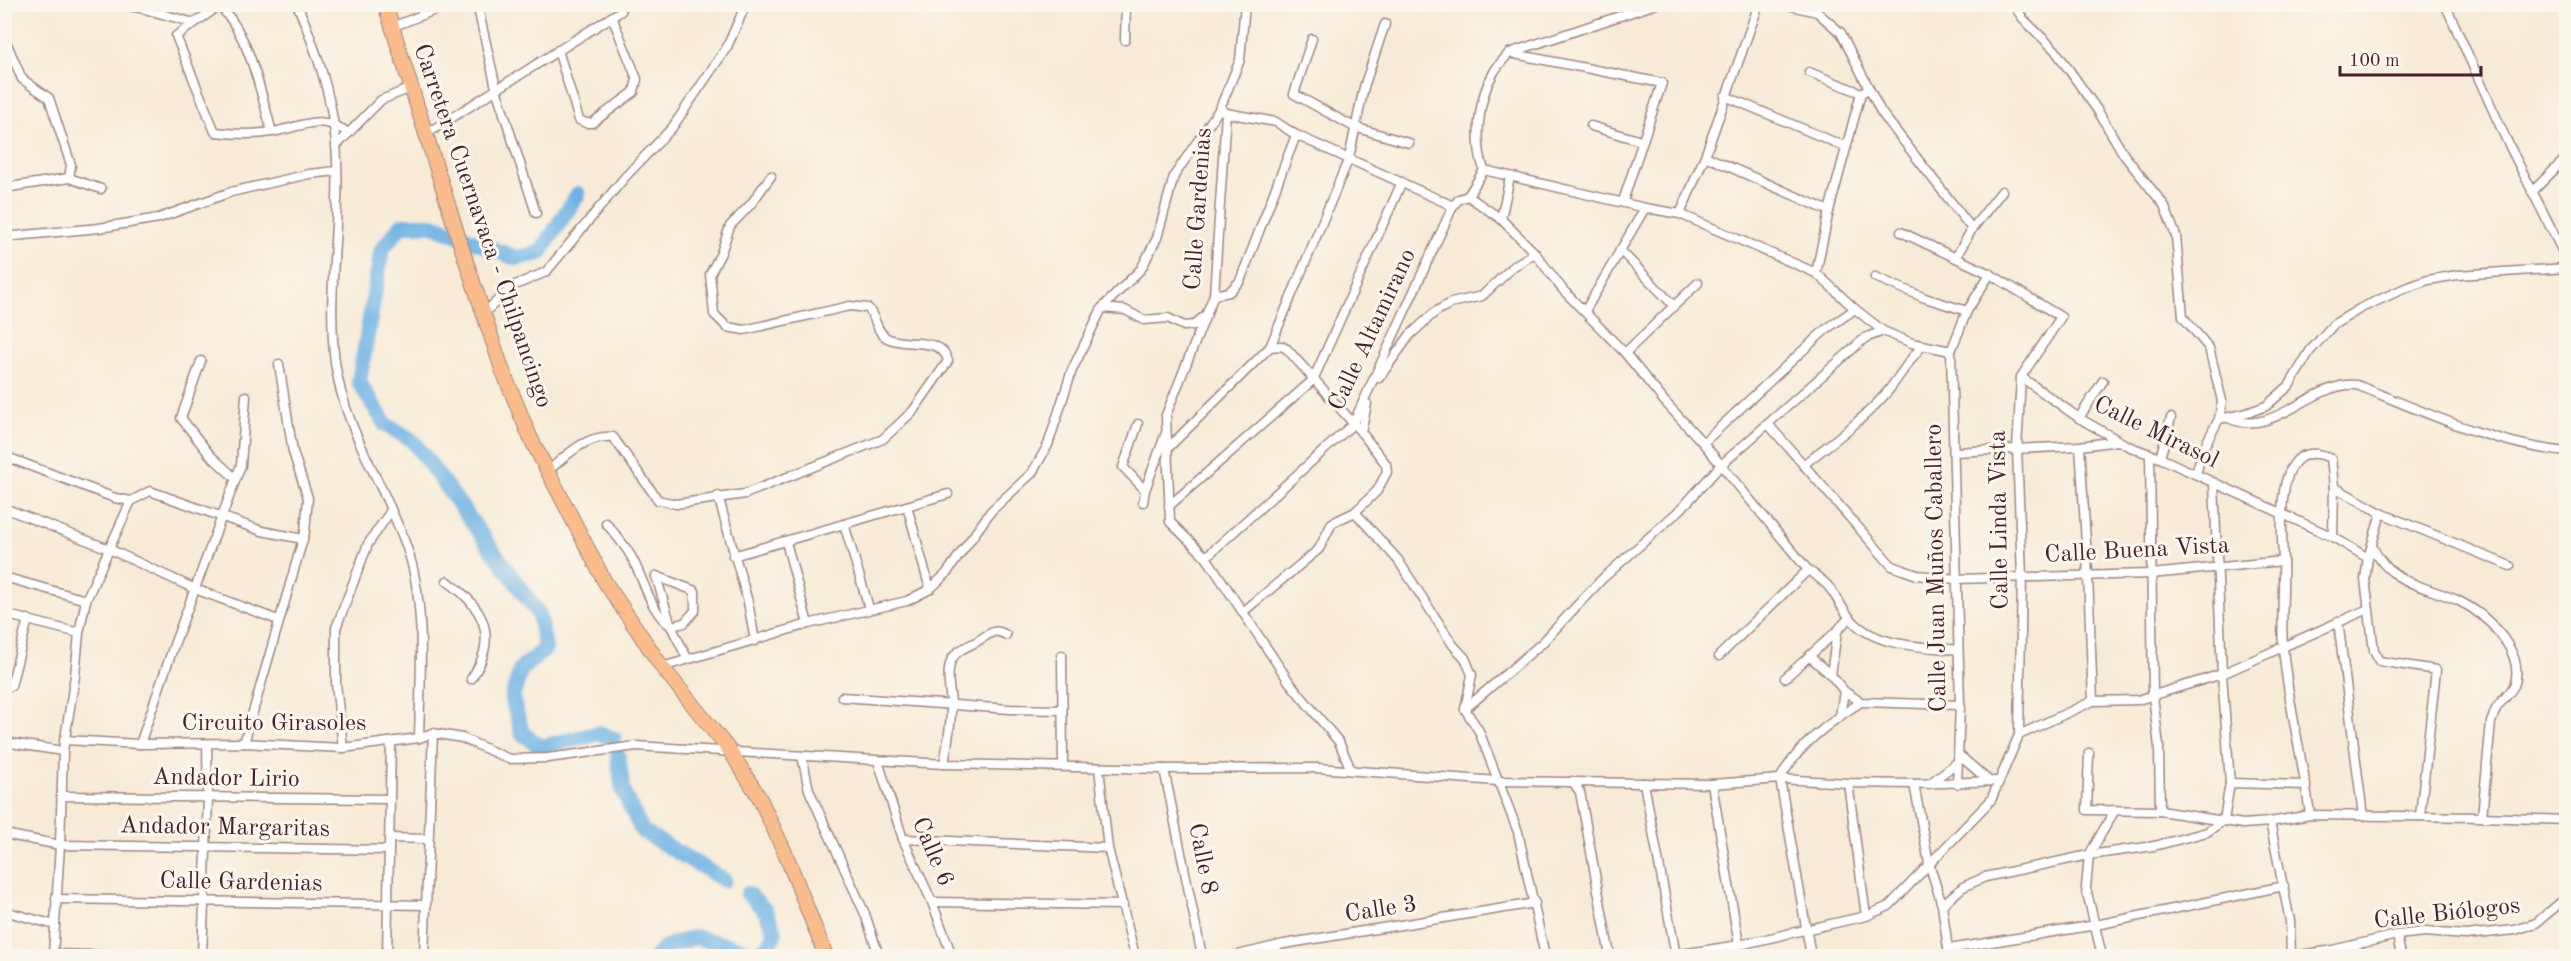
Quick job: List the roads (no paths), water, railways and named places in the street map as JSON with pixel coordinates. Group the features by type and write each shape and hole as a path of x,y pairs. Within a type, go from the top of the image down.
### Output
{"main road":[{"name":"Carretera Cuernavaca - Chilpancingo","path":"385,4 502,369 547,472 605,582 662,667 730,751 759,797 786,855 826,957"}],"street":[{"path":"115,4 194,22"},
{"path":"158,4 163,14"},
{"path":"297,4 316,49 334,123 337,171 333,314 335,363 349,421 407,549 416,588 419,738"},
{"path":"392,27 450,4"},
{"path":"477,4 497,92 536,213"},
{"path":"484,312 513,286 546,272 625,177 672,128 727,47 746,4"},
{"path":"1125,40 1126,4"},
{"path":"662,667 808,624 868,608 907,601 930,589 946,574 991,511 1032,472 1048,445 1072,370 1102,308 1141,269 1156,238 1174,176 1223,110 1240,60 1245,4"},
{"path":"1484,170 1478,153 1480,118 1493,73 1509,53 1656,4"},
{"path":"1680,214 1705,156 1760,4"},
{"path":"1783,4 1817,12 1841,33 1865,91 1972,229"},
{"path":"2013,4 2024,20 2055,50 2098,111 2124,155 2164,205 2176,236 2183,317 2209,348 2222,402 2223,418 2203,449 2196,474"},
{"path":"2445,4 2532,192 2565,253"},
{"path":"272,132 252,65 237,30 219,6 176,36 215,132 272,132 311,122 334,123 349,133"},
{"path":"426,134 497,92 558,50 621,11"},
{"path":"558,50 579,120 592,123 634,92 637,86 637,80 612,17"},
{"path":"1168,448 1270,347 1349,158 1364,87 1384,24"},
{"path":"4,37 22,78 48,98 71,165 69,178"},
{"path":"1312,39 1294,94 1354,127 1409,143"},
{"path":"1509,53 1662,83 1623,201"},
{"path":"1809,72 1865,91"},
{"path":"336,146 381,100 411,88"},
{"path":"1816,273 1846,147 1865,91"},
{"path":"1725,96 1846,147"},
{"path":"1223,110 1276,122 1296,135 1453,206 1459,199 1467,196 1484,170"},
{"name":"Calle Gardenias","path":"1206,557 1170,522 1166,415 1209,313 1214,295 1223,110"},
{"path":"1591,126 1641,141"},
{"path":"1214,295 1229,292 1240,280 1296,135"},
{"path":"1705,156 1829,211"},
{"path":"2532,192 2566,158"},
{"path":"1484,170 1645,208 1680,214 1816,273 1883,331 1922,346 1952,351 1967,311 1990,274"},
{"path":"4,237 99,228 159,218 231,192 309,174 337,171"},
{"path":"547,472 578,445 603,436 613,437 658,500 676,504 718,496 745,494 884,439 913,411 948,361 946,352 939,346 888,339 879,332 875,315 868,308 850,306 744,330 727,327 714,314 710,274 721,253 730,226 751,204 771,176"},
{"path":"1501,219 1510,177"},
{"path":"4,188 69,178 101,189"},
{"path":"1169,506 1313,380 1402,182"},
{"path":"1956,257 1972,229 2002,191"},
{"path":"1467,196 1501,219 1535,253 1563,290 1624,352 1665,402 1703,443 1808,570 1828,586 1849,618 1862,630 1878,638 1958,650"},
{"name":"Calle Altamirano","path":"1206,557 1353,424 1453,206"},
{"path":"1585,311 1645,208"},
{"path":"1900,232 1990,274 2061,317 2021,377"},
{"path":"1620,250 1673,305"},
{"path":"1361,432 1366,404 1382,372 1410,335 1435,312 1451,303 1482,296 1514,266 1535,253"},
{"path":"2223,418 2266,406 2289,386 2310,351 2333,325 2361,308 2403,289 2428,280 2458,275 2566,268"},
{"path":"1875,277 1925,298 1967,311"},
{"path":"1624,352 1698,283"},
{"path":"1102,308 1125,310 1144,320 1168,318 1184,326 1194,325 1209,313"},
{"path":"1703,443 1825,330 1855,309"},
{"path":"1465,709 1542,643 1602,579 1680,509 1720,466 1865,338 1883,331"},
{"path":"1244,611 1319,549 1332,523 1355,512 1377,491 1387,472 1386,464 1361,432 1287,349 1281,346 1270,347"},
{"path":"1803,465 1834,441 1887,392 1905,364 1922,346"},
{"name":"Calle Juan Muños Caballero","path":"1952,351 1960,705 1957,784"},
{"path":"201,361 180,418 210,455 235,478"},
{"path":"244,743 303,539 308,498 293,453 279,364"},
{"name":"Calle Mirasol","path":"2021,377 2079,418 2118,441 2333,537 2368,558"},
{"name":"Calle Linda Vista","path":"2019,735 2022,577 2017,449 2021,377"},
{"path":"2079,418 2103,381"},
{"path":"2223,418 2238,423 2258,423 2289,411 2337,386 2357,385 2477,431 2535,447 2565,451"},
{"path":"140,744 241,465 246,396"},
{"path":"2160,458 2171,418"},
{"path":"1138,424 1123,467 1145,490"},
{"name":"Calle Buena Vista","path":"1768,424 1892,566 1917,575 1957,579 2151,574 2283,561"},
{"path":"1143,502 1145,490 1167,430"},
{"path":"1954,452 2080,446 2118,441"},
{"path":"2080,446 2088,575 2092,701"},
{"path":"2310,815 2283,647 2283,561 2280,514 2290,468 2301,457 2318,453 2331,458 2334,487 2333,537"},
{"path":"2150,454 2153,696 2159,747 2160,811"},
{"path":"4,456 115,498 131,501"},
{"path":"1942,905 1963,887 1985,877 2089,855 2154,846 2207,832 2224,820 2230,783 2222,674 2214,483"},
{"path":"2334,487 2381,513 2510,566"},
{"path":"138,957 53,955 64,740 86,600 131,501 150,491 262,531 303,539"},
{"path":"733,556 948,494"},
{"path":"718,496 733,556 748,602 755,641"},
{"path":"907,506 930,589"},
{"path":"4,508 109,549 195,589 278,620"},
{"path":"343,748 336,683 336,628 368,544 390,512"},
{"path":"1355,512 1398,560 1453,645 1465,658 1472,675 1465,709 1479,731 1518,832 1545,957"},
{"path":"2381,513 2368,558 2365,579 2374,651 2379,661 2436,670 2420,816"},
{"path":"606,523 630,554 647,593 665,621 671,626"},
{"path":"844,524 868,608"},
{"path":"786,542 808,624"},
{"path":"2372,546 2379,560 2396,575 2419,588 2460,602 2489,624 2506,640 2517,666 2514,685 2496,708 2491,722 2482,817"},
{"path":"1206,557 1290,683 1339,742 1351,770"},
{"path":"1719,656 1808,570"},
{"path":"4,576 86,600"},
{"path":"671,626 684,622 695,612 695,591 656,576 671,626 687,658"},
{"path":"447,581 467,595 487,631 481,664 471,679"},
{"path":"1644,783 1674,956 1739,945 1866,916 1889,906 1990,800 2019,735 2092,701 2153,696 2222,674 2368,609"},
{"path":"4,614 28,618 79,633"},
{"path":"11,686 28,618"},
{"path":"1785,678 1849,618"},
{"path":"2338,621 2363,816"},
{"path":"944,764 951,705 948,683 951,661 965,646 980,640 991,632 998,630 1006,635"},
{"path":"1831,675 1837,631"},
{"path":"1062,655 1063,765"},
{"path":"1809,656 1831,675 1844,691 1861,702 1960,705"},
{"path":"1840,716 1844,691"},
{"path":"842,697 1062,710"},
{"path":"1811,957 1780,779 1788,764 1806,743 1861,702"},
{"path":"424,957 433,733"},
{"name":"Circuito Girasoles","path":"64,740 140,744 244,743 343,748 419,738 433,733 462,738 509,759 548,758 636,746 944,764 1351,770 1498,781 1712,784 1780,779 1914,784 1999,781"},
{"path":"4,742 63,751"},
{"path":"387,957 391,742"},
{"path":"202,957 202,902 208,798 207,744"},
{"path":"2089,753 2087,810 2160,811 2243,824 2310,815 2566,820"},
{"path":"802,756 809,790 864,915 879,957"},
{"path":"1928,784 1959,758 1989,781"},
{"name":"Calle 6","path":"878,761 903,839 932,902 952,957"},
{"path":"1099,768 1108,848 1135,957"},
{"name":"Calle 8","path":"1164,769 1202,957"},
{"path":"1572,782 1580,792 1610,957"},
{"path":"1848,783 1866,916"},
{"path":"2230,783 2306,785"},
{"path":"1712,784 1739,945"},
{"path":"1914,784 1929,863 1942,905 1949,953 2284,886"},
{"name":"Andador Lirio","path":"61,796 390,800"},
{"path":"2102,957 2086,888 2089,855 2115,810"},
{"path":"2270,822 2290,921 2291,957"},
{"name":"Andador Margaritas","path":"4,834 60,845 389,850"},
{"path":"389,838 428,839"},
{"path":"903,839 1108,848"},
{"name":"Calle Biólogos","path":"2291,957 2397,935 2425,932 2466,935 2515,930 2536,923 2566,898"},
{"name":"Calle Gardenias","path":"56,899 425,905"},
{"path":"932,902 1123,905"},
{"name":"Calle 3","path":"1234,957 1284,944 1367,933 1535,903"},
{"path":"4,911 55,925"},
{"path":"2397,935 2401,957"}],"waterway":[{"path":"578,194 540,253 516,258 433,225 402,225 382,249 359,382 385,424 413,441 539,614 545,649 521,669 512,698 522,733 541,747 600,733 614,739"},
{"path":"618,755 623,791 642,831 724,880"},
{"path":"657,956 668,946 695,937 756,953 770,945 775,932 765,910 748,894"}]}
